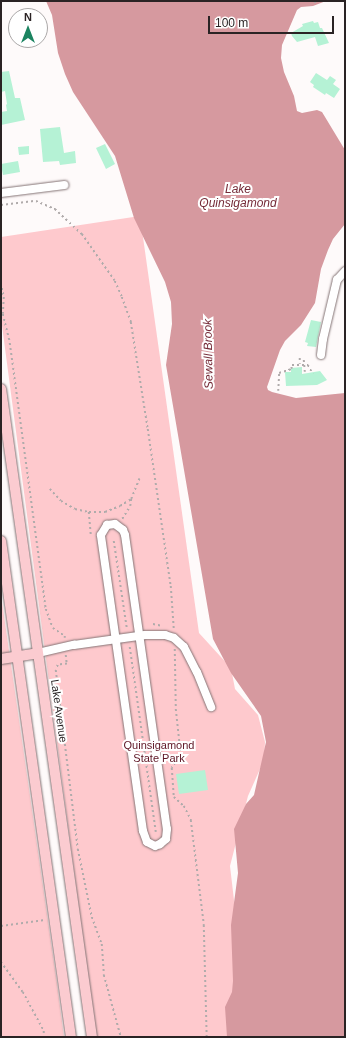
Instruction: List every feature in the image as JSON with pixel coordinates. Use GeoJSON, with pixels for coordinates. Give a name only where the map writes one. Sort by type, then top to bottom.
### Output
{"type":"FeatureCollection","features":[{"type":"Feature","properties":{"kind":"main road","name":"Lake Avenue"},"geometry":{"type":"LineString","coordinates":[[1,389],[92,1037]]}},
{"type":"Feature","properties":{"kind":"main road"},"geometry":{"type":"LineString","coordinates":[[1,541],[71,1037]]}},
{"type":"Feature","properties":{"kind":"main road"},"geometry":{"type":"LineString","coordinates":[[1,659],[38,653]]}},
{"type":"Feature","properties":{"kind":"street"},"geometry":{"type":"LineString","coordinates":[[1,193],[64,185]]}},
{"type":"Feature","properties":{"kind":"street"},"geometry":{"type":"LineString","coordinates":[[321,355],[337,280],[345,271]]}},
{"type":"Feature","properties":{"kind":"street"},"geometry":{"type":"LineString","coordinates":[[111,524],[120,526],[125,535],[139,636],[167,829],[166,839],[155,846],[147,842],[143,831],[117,639],[101,535],[104,528],[111,524]]}},
{"type":"Feature","properties":{"kind":"street"},"geometry":{"type":"LineString","coordinates":[[38,653],[66,647],[139,636],[160,634],[174,638],[184,647],[192,661],[211,708]]}},
{"type":"Feature","properties":{"kind":"path"},"geometry":{"type":"LineString","coordinates":[[315,1],[316,5]]}},
{"type":"Feature","properties":{"kind":"path"},"geometry":{"type":"LineString","coordinates":[[1,205],[36,201],[55,208],[82,234],[116,281],[131,322],[171,586],[176,709],[181,755],[172,768],[174,797],[189,813],[193,834],[204,925],[207,1037]]}},
{"type":"Feature","properties":{"kind":"path"},"geometry":{"type":"LineString","coordinates":[[1,283],[4,297],[3,314],[10,343],[46,609],[50,624],[53,628],[65,636],[65,641]]}},
{"type":"Feature","properties":{"kind":"path"},"geometry":{"type":"LineString","coordinates":[[300,358],[300,364]]}},
{"type":"Feature","properties":{"kind":"path"},"geometry":{"type":"LineString","coordinates":[[304,360],[305,372]]}},
{"type":"Feature","properties":{"kind":"path"},"geometry":{"type":"LineString","coordinates":[[278,391],[279,373],[291,369],[292,365],[304,364],[311,368],[313,374]]}},
{"type":"Feature","properties":{"kind":"path"},"geometry":{"type":"LineString","coordinates":[[121,521],[130,506],[131,499],[139,479]]}},
{"type":"Feature","properties":{"kind":"path"},"geometry":{"type":"LineString","coordinates":[[50,489],[61,501],[75,509],[89,512],[105,512],[131,499]]}},
{"type":"Feature","properties":{"kind":"path"},"geometry":{"type":"LineString","coordinates":[[89,512],[91,536]]}},
{"type":"Feature","properties":{"kind":"path"},"geometry":{"type":"LineString","coordinates":[[114,541],[127,628]]}},
{"type":"Feature","properties":{"kind":"path"},"geometry":{"type":"LineString","coordinates":[[130,647],[156,832]]}},
{"type":"Feature","properties":{"kind":"path"},"geometry":{"type":"LineString","coordinates":[[66,653],[67,664],[58,665],[56,670],[78,849],[92,917],[102,944],[104,975],[121,1037]]}},
{"type":"Feature","properties":{"kind":"path"},"geometry":{"type":"LineString","coordinates":[[1,926],[49,920]]}},
{"type":"Feature","properties":{"kind":"path"},"geometry":{"type":"LineString","coordinates":[[1,962],[23,992],[44,1031],[44,1037]]}},
{"type":"Feature","properties":{"kind":"green space","name":"Quinsigamond State Park"},"geometry":{"type":"Polygon","coordinates":[[[140,216],[199,633],[231,668],[235,689],[258,715],[265,742],[264,760],[248,796],[230,866],[250,1037],[96,1037],[1,318],[1,237],[140,216]]]}},
{"type":"Feature","properties":{"kind":"green space"},"geometry":{"type":"Polygon","coordinates":[[[1,595],[57,983],[64,1037],[1,1037],[1,595]]]}},
{"type":"Feature","properties":{"kind":"water","name":"Lake Quinsigamond"},"geometry":{"type":"Polygon","coordinates":[[[46,1],[326,1],[313,6],[301,7],[297,10],[282,45],[281,58],[284,72],[294,96],[297,111],[302,113],[317,110],[322,112],[345,150],[345,224],[333,239],[328,250],[321,269],[315,303],[301,325],[285,341],[280,350],[267,387],[268,390],[272,392],[296,398],[345,393],[345,1037],[227,1037],[225,1007],[232,992],[231,925],[238,873],[234,829],[246,804],[254,795],[266,742],[261,716],[231,673],[213,639],[166,365],[172,324],[171,302],[165,282],[134,218],[115,156],[73,92],[65,74],[58,53],[52,15],[46,1]]]}},
{"type":"Feature","properties":{"kind":"building"},"geometry":{"type":"Polygon","coordinates":[[[313,21],[314,23],[318,22],[329,43],[318,46],[315,37],[297,42],[292,36],[291,33],[303,26],[302,24],[313,21]]]}},
{"type":"Feature","properties":{"kind":"building"},"geometry":{"type":"Polygon","coordinates":[[[9,71],[15,98],[20,98],[25,120],[1,125],[1,112],[7,111],[7,104],[5,91],[1,92],[1,72],[9,71]]]}},
{"type":"Feature","properties":{"kind":"building"},"geometry":{"type":"Polygon","coordinates":[[[316,73],[327,80],[330,76],[336,80],[333,84],[340,89],[334,98],[326,93],[325,95],[313,87],[314,85],[310,82],[316,73]]]}},
{"type":"Feature","properties":{"kind":"building"},"geometry":{"type":"Polygon","coordinates":[[[60,127],[64,153],[75,151],[76,163],[60,165],[59,161],[43,162],[40,129],[60,127]]]}},
{"type":"Feature","properties":{"kind":"building"},"geometry":{"type":"Polygon","coordinates":[[[105,144],[115,164],[106,169],[96,148],[105,144]]]}},
{"type":"Feature","properties":{"kind":"building"},"geometry":{"type":"Polygon","coordinates":[[[29,146],[29,154],[19,155],[18,147],[29,146]]]}},
{"type":"Feature","properties":{"kind":"building"},"geometry":{"type":"Polygon","coordinates":[[[18,161],[20,172],[3,175],[1,164],[18,161]]]}},
{"type":"Feature","properties":{"kind":"building"},"geometry":{"type":"Polygon","coordinates":[[[311,320],[321,322],[316,347],[307,346],[308,343],[305,342],[311,320]]]}},
{"type":"Feature","properties":{"kind":"building"},"geometry":{"type":"Polygon","coordinates":[[[302,367],[302,374],[320,371],[327,380],[317,385],[286,386],[285,372],[291,372],[291,368],[302,367]]]}},
{"type":"Feature","properties":{"kind":"building"},"geometry":{"type":"Polygon","coordinates":[[[205,770],[208,790],[179,794],[176,774],[205,770]]]}},
{"type":"Feature","properties":{"kind":"water label","name":"Sewall Brook"},"geometry":{"type":"Point","coordinates":[209,354]}}]}
